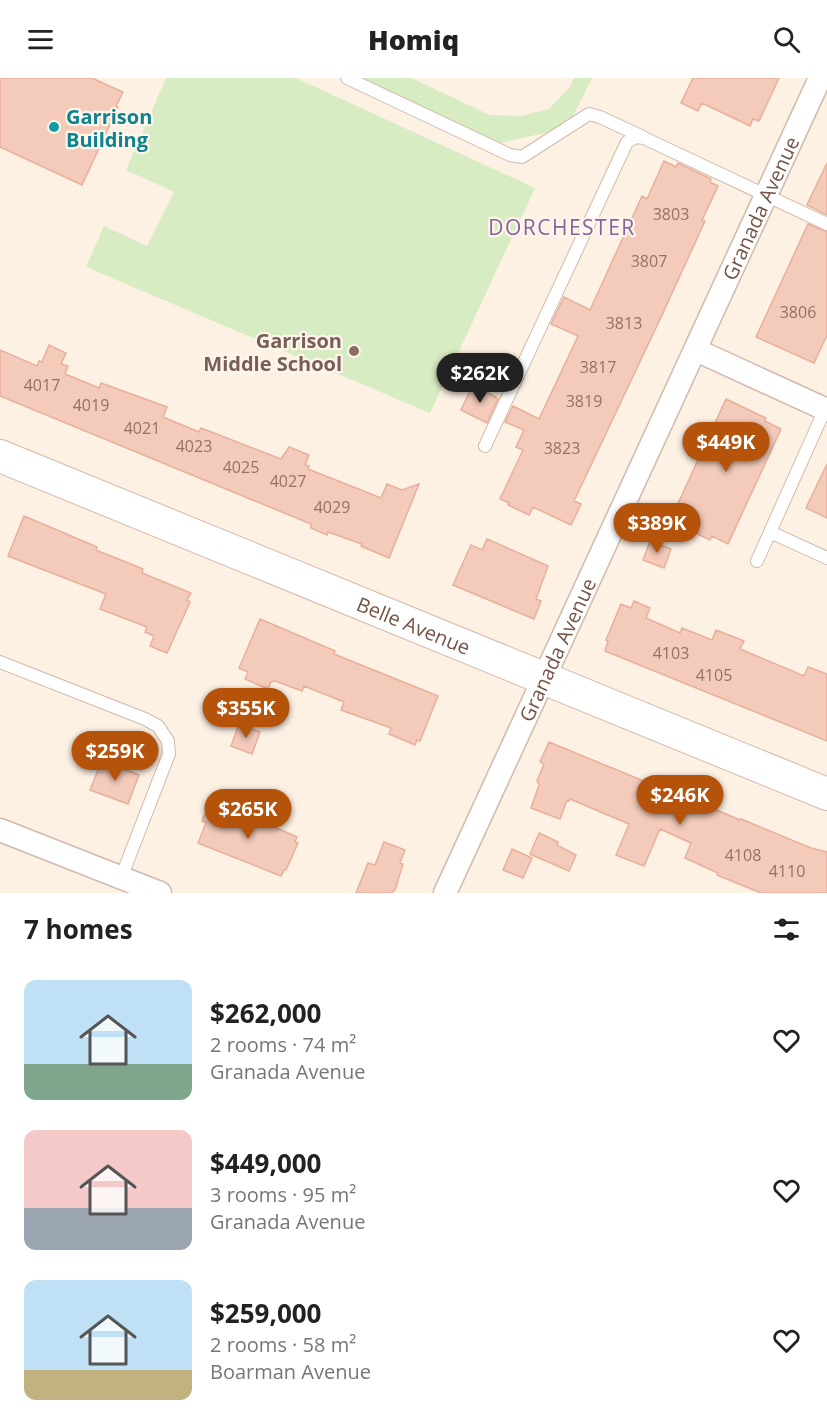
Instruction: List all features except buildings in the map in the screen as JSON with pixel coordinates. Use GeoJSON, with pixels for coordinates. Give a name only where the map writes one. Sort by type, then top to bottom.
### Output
{"type":"FeatureCollection","features":[{"type":"Feature","properties":{"kind":"street","name":"Granada Avenue"},"geometry":{"type":"LineString","coordinates":[[445,893],[820,78]]}},
{"type":"Feature","properties":{"kind":"street"},"geometry":{"type":"LineString","coordinates":[[696,350],[826,408]]}},
{"type":"Feature","properties":{"kind":"street","name":"Belle Avenue"},"geometry":{"type":"LineString","coordinates":[[0,456],[827,794]]}},
{"type":"Feature","properties":{"kind":"street"},"geometry":{"type":"LineString","coordinates":[[0,830],[160,893]]}},
{"type":"Feature","properties":{"kind":"lane"},"geometry":{"type":"LineString","coordinates":[[346,78],[510,155],[522,157],[589,114],[600,117],[827,224]]}},
{"type":"Feature","properties":{"kind":"lane"},"geometry":{"type":"LineString","coordinates":[[485,446],[622,148],[636,137],[644,138]]}},
{"type":"Feature","properties":{"kind":"lane"},"geometry":{"type":"LineString","coordinates":[[758,561],[826,408]]}},
{"type":"Feature","properties":{"kind":"lane"},"geometry":{"type":"LineString","coordinates":[[770,532],[827,558]]}},
{"type":"Feature","properties":{"kind":"lane"},"geometry":{"type":"LineString","coordinates":[[0,662],[145,719],[158,726],[168,741],[169,754],[163,773],[121,878]]}},
{"type":"Feature","properties":{"kind":"green space"},"geometry":{"type":"Polygon","coordinates":[[[166,78],[296,78],[535,188],[430,413],[86,267],[104,226],[147,246],[174,192],[126,170],[166,78]]]}},
{"type":"Feature","properties":{"kind":"green space"},"geometry":{"type":"Polygon","coordinates":[[[357,78],[411,78],[490,115],[521,116],[549,109],[570,87],[574,78],[592,78],[567,128],[496,144],[357,78]]]}},
{"type":"Feature","properties":{"kind":"place","name":"Garrison Building"},"geometry":{"type":"Point","coordinates":[54,127]}},
{"type":"Feature","properties":{"kind":"place","name":"Garrison Middle School"},"geometry":{"type":"Point","coordinates":[354,351]}},
{"type":"Feature","properties":{"kind":"district","name":"DORCHESTER"},"geometry":{"type":"Point","coordinates":[562,227]}}]}
